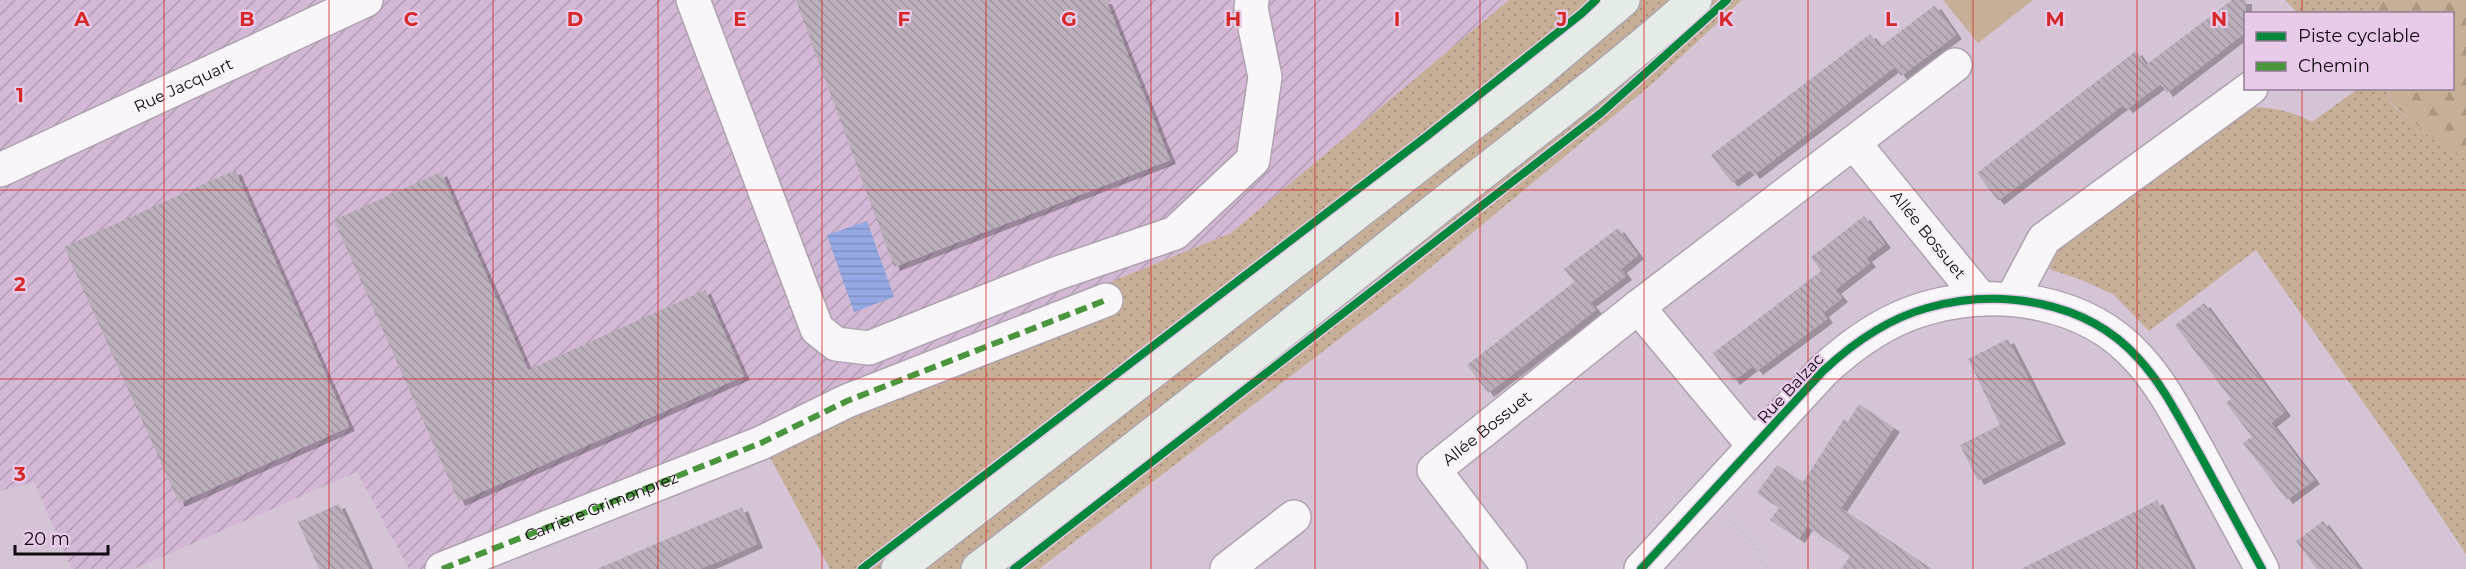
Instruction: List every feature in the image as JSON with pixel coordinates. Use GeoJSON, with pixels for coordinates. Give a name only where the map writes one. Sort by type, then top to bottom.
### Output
{"type":"FeatureCollection","features":[{"type":"Feature","properties":{"kind":"main road"},"geometry":{"type":"LineString","coordinates":[[898,569],[1536,74],[1623,0]]}},
{"type":"Feature","properties":{"kind":"main road"},"geometry":{"type":"LineString","coordinates":[[978,569],[1144,443],[1600,81],[1695,0]]}},
{"type":"Feature","properties":{"kind":"street","name":"Rue Jacquart"},"geometry":{"type":"LineString","coordinates":[[0,170],[366,0]]}},
{"type":"Feature","properties":{"kind":"street"},"geometry":{"type":"LineString","coordinates":[[693,0],[817,329],[836,344],[869,348],[1055,274],[1175,233],[1253,160],[1265,77],[1251,8],[1252,0]]}},
{"type":"Feature","properties":{"kind":"street","name":"Allée Bossuet"},"geometry":{"type":"LineString","coordinates":[[1510,569],[1434,470],[1638,307],[1955,65]]}},
{"type":"Feature","properties":{"kind":"street"},"geometry":{"type":"LineString","coordinates":[[1996,299],[2044,239],[2248,90]]}},
{"type":"Feature","properties":{"kind":"street","name":"Allée Bossuet"},"geometry":{"type":"LineString","coordinates":[[1854,143],[1996,299]]}},
{"type":"Feature","properties":{"kind":"street","name":"Rue Balzac"},"geometry":{"type":"LineString","coordinates":[[1641,569],[1823,370],[1863,338],[1885,325],[1927,308],[1996,299],[2038,302],[2088,321],[2112,335],[2136,355],[2171,402],[2262,569]]}},
{"type":"Feature","properties":{"kind":"street","name":"Carrière Grimonprez"},"geometry":{"type":"LineString","coordinates":[[442,569],[761,443],[847,401],[1106,300]]}},
{"type":"Feature","properties":{"kind":"street"},"geometry":{"type":"LineString","coordinates":[[1638,307],[1754,446]]}},
{"type":"Feature","properties":{"kind":"street"},"geometry":{"type":"LineString","coordinates":[[1227,569],[1294,517]]}},
{"type":"Feature","properties":{"kind":"path"},"geometry":{"type":"LineString","coordinates":[[1707,497],[1756,545],[1767,569]]}},
{"type":"Feature","properties":{"kind":"shaded area"},"geometry":{"type":"Polygon","coordinates":[[[0,0],[1509,0],[1231,233],[853,387],[446,569],[409,569],[357,472],[134,569],[72,569],[34,482],[0,491],[0,0]]]}},
{"type":"Feature","properties":{"kind":"green space"},"geometry":{"type":"Polygon","coordinates":[[[1509,0],[1742,0],[1652,84],[1407,287],[1039,569],[830,569],[756,431],[853,387],[1231,233],[1509,0]]]}},
{"type":"Feature","properties":{"kind":"green space"},"geometry":{"type":"Polygon","coordinates":[[[1943,0],[2033,0],[1978,43],[1943,0]]]}},
{"type":"Feature","properties":{"kind":"green space"},"geometry":{"type":"Polygon","coordinates":[[[2285,0],[2381,0],[2375,12],[2297,12],[2285,0]]]}},
{"type":"Feature","properties":{"kind":"green space"},"geometry":{"type":"Polygon","coordinates":[[[2381,0],[2466,0],[2466,158],[2432,138],[2389,101],[2387,90],[2454,90],[2454,12],[2375,12],[2381,0]]]}},
{"type":"Feature","properties":{"kind":"green space"},"geometry":{"type":"Polygon","coordinates":[[[2387,90],[2389,102],[2432,138],[2466,158],[2466,554],[2399,453],[2256,250],[2149,331],[2114,295],[2082,280],[2049,269],[2062,242],[2252,107],[2283,111],[2312,122],[2355,91],[2387,90]]]}},
{"type":"Feature","properties":{"kind":"water"},"geometry":{"type":"Polygon","coordinates":[[[867,221],[894,297],[854,312],[827,235],[867,221]]]}},
{"type":"Feature","properties":{"kind":"building"},"geometry":{"type":"Polygon","coordinates":[[[796,0],[1106,0],[1170,160],[894,267],[796,0]]]}},
{"type":"Feature","properties":{"kind":"building"},"geometry":{"type":"Polygon","coordinates":[[[2232,0],[2246,0],[2244,34],[2167,93],[2161,84],[2127,109],[2123,105],[1998,201],[1977,173],[2136,51],[2146,65],[2232,0]]]}},
{"type":"Feature","properties":{"kind":"building"},"geometry":{"type":"Polygon","coordinates":[[[1935,5],[1956,35],[1901,76],[1895,67],[1754,175],[1750,170],[1732,183],[1711,155],[1870,34],[1880,47],[1935,5]]]}},
{"type":"Feature","properties":{"kind":"building"},"geometry":{"type":"Polygon","coordinates":[[[235,170],[349,427],[179,503],[64,247],[235,170]]]}},
{"type":"Feature","properties":{"kind":"building"},"geometry":{"type":"Polygon","coordinates":[[[441,172],[528,370],[705,290],[744,376],[459,502],[334,220],[441,172]]]}},
{"type":"Feature","properties":{"kind":"building"},"geometry":{"type":"Polygon","coordinates":[[[1864,216],[1885,244],[1866,258],[1870,263],[1835,290],[1842,298],[1823,313],[1827,319],[1757,371],[1753,366],[1734,381],[1713,353],[1821,271],[1811,257],[1864,216]]]}},
{"type":"Feature","properties":{"kind":"building"},"geometry":{"type":"Polygon","coordinates":[[[1618,228],[1638,255],[1621,269],[1626,276],[1590,303],[1596,310],[1488,393],[1467,365],[1574,282],[1564,269],[1618,228]]]}},
{"type":"Feature","properties":{"kind":"building"},"geometry":{"type":"Polygon","coordinates":[[[2204,303],[2285,412],[2271,423],[2314,480],[2287,500],[2243,443],[2252,437],[2226,403],[2231,399],[2175,325],[2204,303]]]}},
{"type":"Feature","properties":{"kind":"building"},"geometry":{"type":"Polygon","coordinates":[[[2008,339],[2060,440],[1978,481],[1960,445],[2000,425],[1968,359],[2008,339]]]}},
{"type":"Feature","properties":{"kind":"building"},"geometry":{"type":"Polygon","coordinates":[[[1859,404],[1894,428],[1841,508],[1932,569],[1841,569],[1850,556],[1807,526],[1799,539],[1770,520],[1779,508],[1757,493],[1777,465],[1803,482],[1844,419],[1848,422],[1859,404]]]}},
{"type":"Feature","properties":{"kind":"building"},"geometry":{"type":"Polygon","coordinates":[[[2157,500],[2192,569],[2021,569],[2125,517],[2157,500]]]}},
{"type":"Feature","properties":{"kind":"building"},"geometry":{"type":"Polygon","coordinates":[[[339,504],[369,569],[319,569],[298,522],[339,504]]]}},
{"type":"Feature","properties":{"kind":"building"},"geometry":{"type":"Polygon","coordinates":[[[742,507],[757,544],[715,563],[699,569],[597,569],[742,507]]]}},
{"type":"Feature","properties":{"kind":"building"},"geometry":{"type":"Polygon","coordinates":[[[2323,521],[2360,569],[2317,569],[2296,541],[2323,521]]]}},
{"type":"Feature","properties":{"kind":"marked path"},"geometry":{"type":"LineString","coordinates":[[442,569],[761,443],[847,401],[1106,300]]}},
{"type":"Feature","properties":{"kind":"cycle path"},"geometry":{"type":"LineString","coordinates":[[862,569],[1427,136],[1596,0]]}},
{"type":"Feature","properties":{"kind":"cycle path"},"geometry":{"type":"LineString","coordinates":[[1014,569],[1601,113],[1727,0]]}},
{"type":"Feature","properties":{"kind":"cycle path"},"geometry":{"type":"LineString","coordinates":[[1641,569],[1823,371],[1846,351],[1884,325],[1912,313],[1955,302],[1983,299],[2012,300],[2067,311],[2117,338],[2138,358],[2156,380],[2171,404],[2262,569]]}}]}
